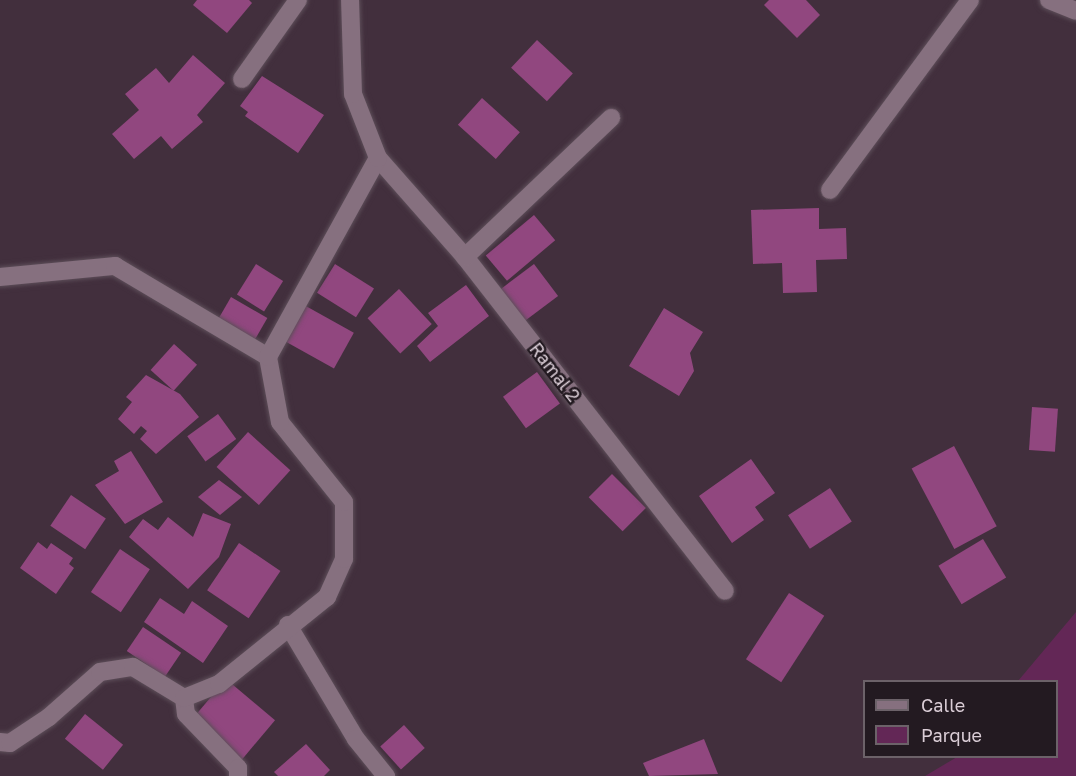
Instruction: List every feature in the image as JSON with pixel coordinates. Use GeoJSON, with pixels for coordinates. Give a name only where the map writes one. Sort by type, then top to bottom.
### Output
{"type":"FeatureCollection","features":[{"type":"Feature","properties":{"kind":"street"},"geometry":{"type":"LineString","coordinates":[[242,79],[298,0]]}},
{"type":"Feature","properties":{"kind":"street","name":"Ramal 2"},"geometry":{"type":"LineString","coordinates":[[350,0],[353,94],[378,158],[465,257],[725,591]]}},
{"type":"Feature","properties":{"kind":"street"},"geometry":{"type":"LineString","coordinates":[[830,190],[970,0]]}},
{"type":"Feature","properties":{"kind":"street"},"geometry":{"type":"LineString","coordinates":[[1049,0],[1076,11]]}},
{"type":"Feature","properties":{"kind":"street"},"geometry":{"type":"LineString","coordinates":[[465,257],[611,117]]}},
{"type":"Feature","properties":{"kind":"street"},"geometry":{"type":"LineString","coordinates":[[184,698],[219,684],[288,625],[327,597],[344,559],[344,502],[280,423],[268,357],[378,158]]}},
{"type":"Feature","properties":{"kind":"street"},"geometry":{"type":"LineString","coordinates":[[0,277],[115,266],[268,357]]}},
{"type":"Feature","properties":{"kind":"street"},"geometry":{"type":"LineString","coordinates":[[288,625],[356,739],[386,776]]}},
{"type":"Feature","properties":{"kind":"street"},"geometry":{"type":"LineString","coordinates":[[0,742],[10,743],[49,717],[100,672],[134,667],[184,698]]}},
{"type":"Feature","properties":{"kind":"street"},"geometry":{"type":"LineString","coordinates":[[184,698],[186,714],[237,768],[238,776]]}},
{"type":"Feature","properties":{"kind":"green space"},"geometry":{"type":"Polygon","coordinates":[[[1076,612],[1076,776],[925,776],[955,758],[1058,758],[1058,680],[1019,680],[1076,612]]]}},
{"type":"Feature","properties":{"kind":"building"},"geometry":{"type":"Polygon","coordinates":[[[197,0],[249,0],[252,3],[227,33],[193,5],[197,0]]]}},
{"type":"Feature","properties":{"kind":"building"},"geometry":{"type":"Polygon","coordinates":[[[769,0],[806,0],[820,15],[797,38],[764,5],[769,0]]]}},
{"type":"Feature","properties":{"kind":"building"},"geometry":{"type":"Polygon","coordinates":[[[537,40],[573,73],[547,101],[511,68],[537,40]]]}},
{"type":"Feature","properties":{"kind":"building"},"geometry":{"type":"Polygon","coordinates":[[[193,55],[225,83],[197,115],[203,122],[172,149],[161,136],[134,159],[112,134],[139,110],[125,94],[156,68],[169,83],[193,55]]]}},
{"type":"Feature","properties":{"kind":"building"},"geometry":{"type":"Polygon","coordinates":[[[262,76],[324,115],[298,153],[245,116],[248,112],[240,106],[262,76]]]}},
{"type":"Feature","properties":{"kind":"building"},"geometry":{"type":"Polygon","coordinates":[[[482,98],[520,132],[496,159],[458,125],[482,98]]]}},
{"type":"Feature","properties":{"kind":"building"},"geometry":{"type":"Polygon","coordinates":[[[819,208],[819,229],[846,228],[847,259],[816,260],[817,292],[783,293],[782,263],[753,264],[751,210],[819,208]]]}},
{"type":"Feature","properties":{"kind":"building"},"geometry":{"type":"Polygon","coordinates":[[[534,215],[555,240],[507,281],[486,255],[534,215]]]}},
{"type":"Feature","properties":{"kind":"building"},"geometry":{"type":"Polygon","coordinates":[[[256,264],[283,281],[264,311],[237,295],[256,264]]]}},
{"type":"Feature","properties":{"kind":"building"},"geometry":{"type":"Polygon","coordinates":[[[335,264],[374,288],[356,317],[317,293],[335,264]]]}},
{"type":"Feature","properties":{"kind":"building"},"geometry":{"type":"Polygon","coordinates":[[[534,264],[558,296],[524,322],[500,290],[534,264]]]}},
{"type":"Feature","properties":{"kind":"building"},"geometry":{"type":"Polygon","coordinates":[[[466,285],[489,316],[430,362],[417,346],[438,326],[428,313],[466,285]]]}},
{"type":"Feature","properties":{"kind":"building"},"geometry":{"type":"Polygon","coordinates":[[[399,289],[432,324],[400,353],[368,318],[399,289]]]}},
{"type":"Feature","properties":{"kind":"building"},"geometry":{"type":"Polygon","coordinates":[[[231,297],[267,318],[254,341],[218,320],[231,297]]]}},
{"type":"Feature","properties":{"kind":"building"},"geometry":{"type":"Polygon","coordinates":[[[304,305],[354,333],[334,368],[284,341],[304,305]]]}},
{"type":"Feature","properties":{"kind":"building"},"geometry":{"type":"Polygon","coordinates":[[[664,308],[703,332],[690,353],[694,371],[679,396],[629,366],[664,308]]]}},
{"type":"Feature","properties":{"kind":"building"},"geometry":{"type":"Polygon","coordinates":[[[174,344],[197,365],[174,391],[151,370],[174,344]]]}},
{"type":"Feature","properties":{"kind":"building"},"geometry":{"type":"Polygon","coordinates":[[[537,372],[560,404],[526,428],[503,397],[537,372]]]}},
{"type":"Feature","properties":{"kind":"building"},"geometry":{"type":"Polygon","coordinates":[[[146,375],[180,394],[199,417],[156,454],[140,439],[147,431],[141,426],[134,434],[118,419],[132,402],[126,397],[146,375]]]}},
{"type":"Feature","properties":{"kind":"building"},"geometry":{"type":"Polygon","coordinates":[[[1032,407],[1058,409],[1055,452],[1029,450],[1032,407]]]}},
{"type":"Feature","properties":{"kind":"building"},"geometry":{"type":"Polygon","coordinates":[[[218,414],[236,439],[205,461],[187,436],[218,414]]]}},
{"type":"Feature","properties":{"kind":"building"},"geometry":{"type":"Polygon","coordinates":[[[248,432],[290,470],[259,505],[217,467],[248,432]]]}},
{"type":"Feature","properties":{"kind":"building"},"geometry":{"type":"Polygon","coordinates":[[[954,446],[997,526],[954,549],[912,469],[954,446]]]}},
{"type":"Feature","properties":{"kind":"building"},"geometry":{"type":"Polygon","coordinates":[[[131,451],[163,502],[125,524],[95,485],[119,471],[114,461],[131,451]]]}},
{"type":"Feature","properties":{"kind":"building"},"geometry":{"type":"Polygon","coordinates":[[[751,459],[775,493],[755,507],[764,520],[732,543],[699,496],[751,459]]]}},
{"type":"Feature","properties":{"kind":"building"},"geometry":{"type":"Polygon","coordinates":[[[612,474],[646,508],[623,531],[589,497],[612,474]]]}},
{"type":"Feature","properties":{"kind":"building"},"geometry":{"type":"Polygon","coordinates":[[[219,480],[242,497],[220,515],[198,497],[219,480]]]}},
{"type":"Feature","properties":{"kind":"building"},"geometry":{"type":"Polygon","coordinates":[[[830,488],[852,522],[810,549],[788,515],[830,488]]]}},
{"type":"Feature","properties":{"kind":"building"},"geometry":{"type":"Polygon","coordinates":[[[71,495],[106,518],[85,549],[50,526],[71,495]]]}},
{"type":"Feature","properties":{"kind":"building"},"geometry":{"type":"Polygon","coordinates":[[[203,513],[231,524],[219,557],[188,589],[129,537],[143,519],[158,530],[168,517],[193,537],[203,513]]]}},
{"type":"Feature","properties":{"kind":"building"},"geometry":{"type":"Polygon","coordinates":[[[983,539],[1006,578],[962,604],[938,566],[983,539]]]}},
{"type":"Feature","properties":{"kind":"building"},"geometry":{"type":"Polygon","coordinates":[[[38,542],[47,549],[51,543],[73,558],[69,564],[74,568],[56,594],[20,568],[38,542]]]}},
{"type":"Feature","properties":{"kind":"building"},"geometry":{"type":"Polygon","coordinates":[[[239,543],[280,571],[249,618],[207,590],[239,543]]]}},
{"type":"Feature","properties":{"kind":"building"},"geometry":{"type":"Polygon","coordinates":[[[120,549],[150,569],[121,612],[91,592],[120,549]]]}},
{"type":"Feature","properties":{"kind":"building"},"geometry":{"type":"Polygon","coordinates":[[[789,593],[824,616],[781,682],[746,659],[789,593]]]}},
{"type":"Feature","properties":{"kind":"building"},"geometry":{"type":"Polygon","coordinates":[[[160,598],[184,614],[192,601],[228,626],[203,663],[144,622],[160,598]]]}},
{"type":"Feature","properties":{"kind":"building"},"geometry":{"type":"Polygon","coordinates":[[[143,627],[181,653],[165,677],[127,651],[143,627]]]}},
{"type":"Feature","properties":{"kind":"building"},"geometry":{"type":"Polygon","coordinates":[[[226,679],[275,720],[242,760],[193,719],[226,679]]]}},
{"type":"Feature","properties":{"kind":"building"},"geometry":{"type":"Polygon","coordinates":[[[85,714],[123,745],[103,770],[65,739],[85,714]]]}},
{"type":"Feature","properties":{"kind":"building"},"geometry":{"type":"Polygon","coordinates":[[[404,725],[425,748],[401,769],[380,746],[404,725]]]}},
{"type":"Feature","properties":{"kind":"building"},"geometry":{"type":"Polygon","coordinates":[[[704,739],[718,774],[649,776],[643,763],[704,739]]]}},
{"type":"Feature","properties":{"kind":"building"},"geometry":{"type":"Polygon","coordinates":[[[306,744],[330,770],[324,776],[278,776],[274,772],[306,744]]]}}]}
